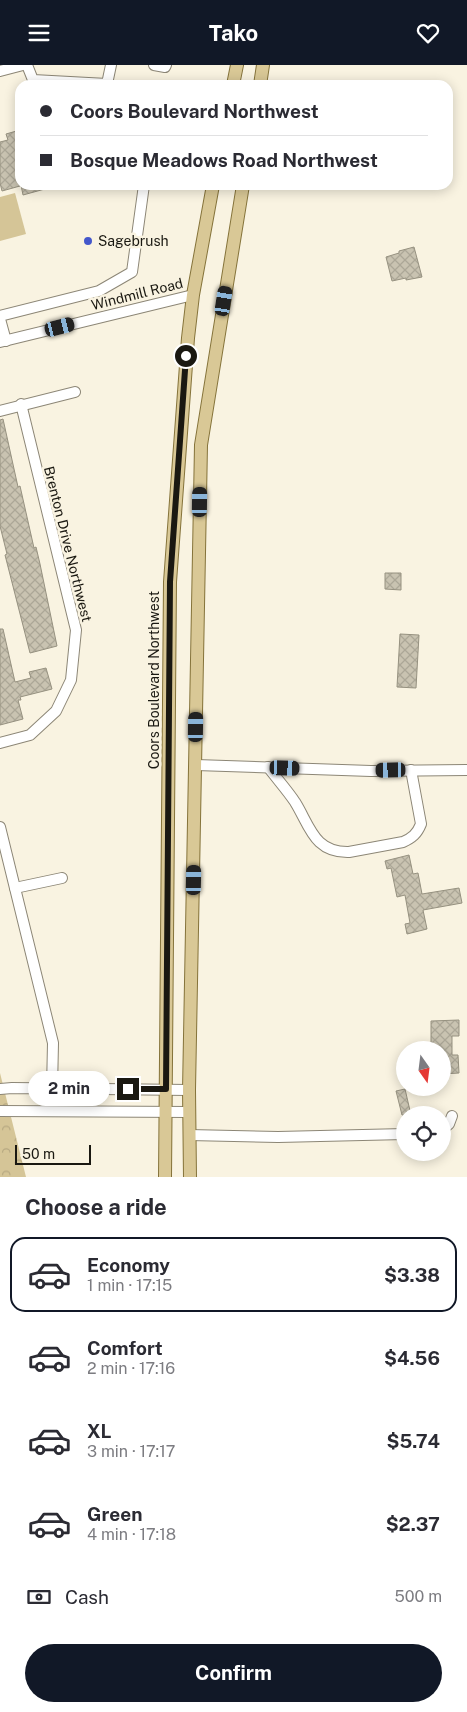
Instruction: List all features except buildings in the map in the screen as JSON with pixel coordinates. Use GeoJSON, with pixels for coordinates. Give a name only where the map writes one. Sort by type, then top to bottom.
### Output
{"type":"FeatureCollection","features":[{"type":"Feature","properties":{"kind":"main road"},"geometry":{"type":"LineString","coordinates":[[234,80],[237,65]]}},
{"type":"Feature","properties":{"kind":"main road"},"geometry":{"type":"LineString","coordinates":[[261,80],[263,65]]}},
{"type":"Feature","properties":{"kind":"main road","name":"Coors Boulevard Northwest"},"geometry":{"type":"LineString","coordinates":[[165,1177],[170,582],[183,392],[193,295],[212,190]]}},
{"type":"Feature","properties":{"kind":"main road"},"geometry":{"type":"LineString","coordinates":[[190,1177],[189,1090],[201,445],[242,190]]}},
{"type":"Feature","properties":{"kind":"street"},"geometry":{"type":"LineString","coordinates":[[0,71],[23,65]]}},
{"type":"Feature","properties":{"kind":"street"},"geometry":{"type":"LineString","coordinates":[[27,65],[32,80]]}},
{"type":"Feature","properties":{"kind":"street"},"geometry":{"type":"LineString","coordinates":[[109,80],[111,65]]}},
{"type":"Feature","properties":{"kind":"street"},"geometry":{"type":"LineString","coordinates":[[154,65],[165,67],[166,65]]}},
{"type":"Feature","properties":{"kind":"street"},"geometry":{"type":"LineString","coordinates":[[3,342],[0,317],[99,291],[132,273],[143,190]]}},
{"type":"Feature","properties":{"kind":"street","name":"Windmill Road"},"geometry":{"type":"LineString","coordinates":[[3,342],[193,295]]}},
{"type":"Feature","properties":{"kind":"street"},"geometry":{"type":"LineString","coordinates":[[0,411],[20,404],[75,392]]}},
{"type":"Feature","properties":{"kind":"street","name":"Brenton Drive Northwest"},"geometry":{"type":"LineString","coordinates":[[0,743],[30,735],[56,711],[72,680],[76,630],[20,404]]}},
{"type":"Feature","properties":{"kind":"street"},"geometry":{"type":"LineString","coordinates":[[196,765],[372,771],[467,770]]}},
{"type":"Feature","properties":{"kind":"street"},"geometry":{"type":"LineString","coordinates":[[268,767],[291,797],[315,839],[327,847],[341,852],[403,842],[411,838],[418,831],[421,825],[411,770]]}},
{"type":"Feature","properties":{"kind":"street"},"geometry":{"type":"LineString","coordinates":[[0,827],[53,1043],[52,1089]]}},
{"type":"Feature","properties":{"kind":"street"},"geometry":{"type":"LineString","coordinates":[[15,889],[62,878]]}},
{"type":"Feature","properties":{"kind":"street"},"geometry":{"type":"LineString","coordinates":[[0,1089],[189,1090]]}},
{"type":"Feature","properties":{"kind":"street"},"geometry":{"type":"LineString","coordinates":[[0,1111],[189,1112]]}},
{"type":"Feature","properties":{"kind":"street"},"geometry":{"type":"LineString","coordinates":[[189,1135],[278,1137],[396,1134]]}},
{"type":"Feature","properties":{"kind":"green space"},"geometry":{"type":"Polygon","coordinates":[[[15,193],[26,234],[0,241],[0,197],[15,193]]]}},
{"type":"Feature","properties":{"kind":"green space"},"geometry":{"type":"Polygon","coordinates":[[[0,1073],[26,1177],[0,1177],[0,1073]]]}},
{"type":"Feature","properties":{"kind":"place","name":"Sagebrush"},"geometry":{"type":"Point","coordinates":[88,241]}},
{"type":"Feature","properties":{"kind":"route"},"geometry":{"type":"LineString","coordinates":[[128,1089],[166,1089],[170,582],[186,356]]}}]}
